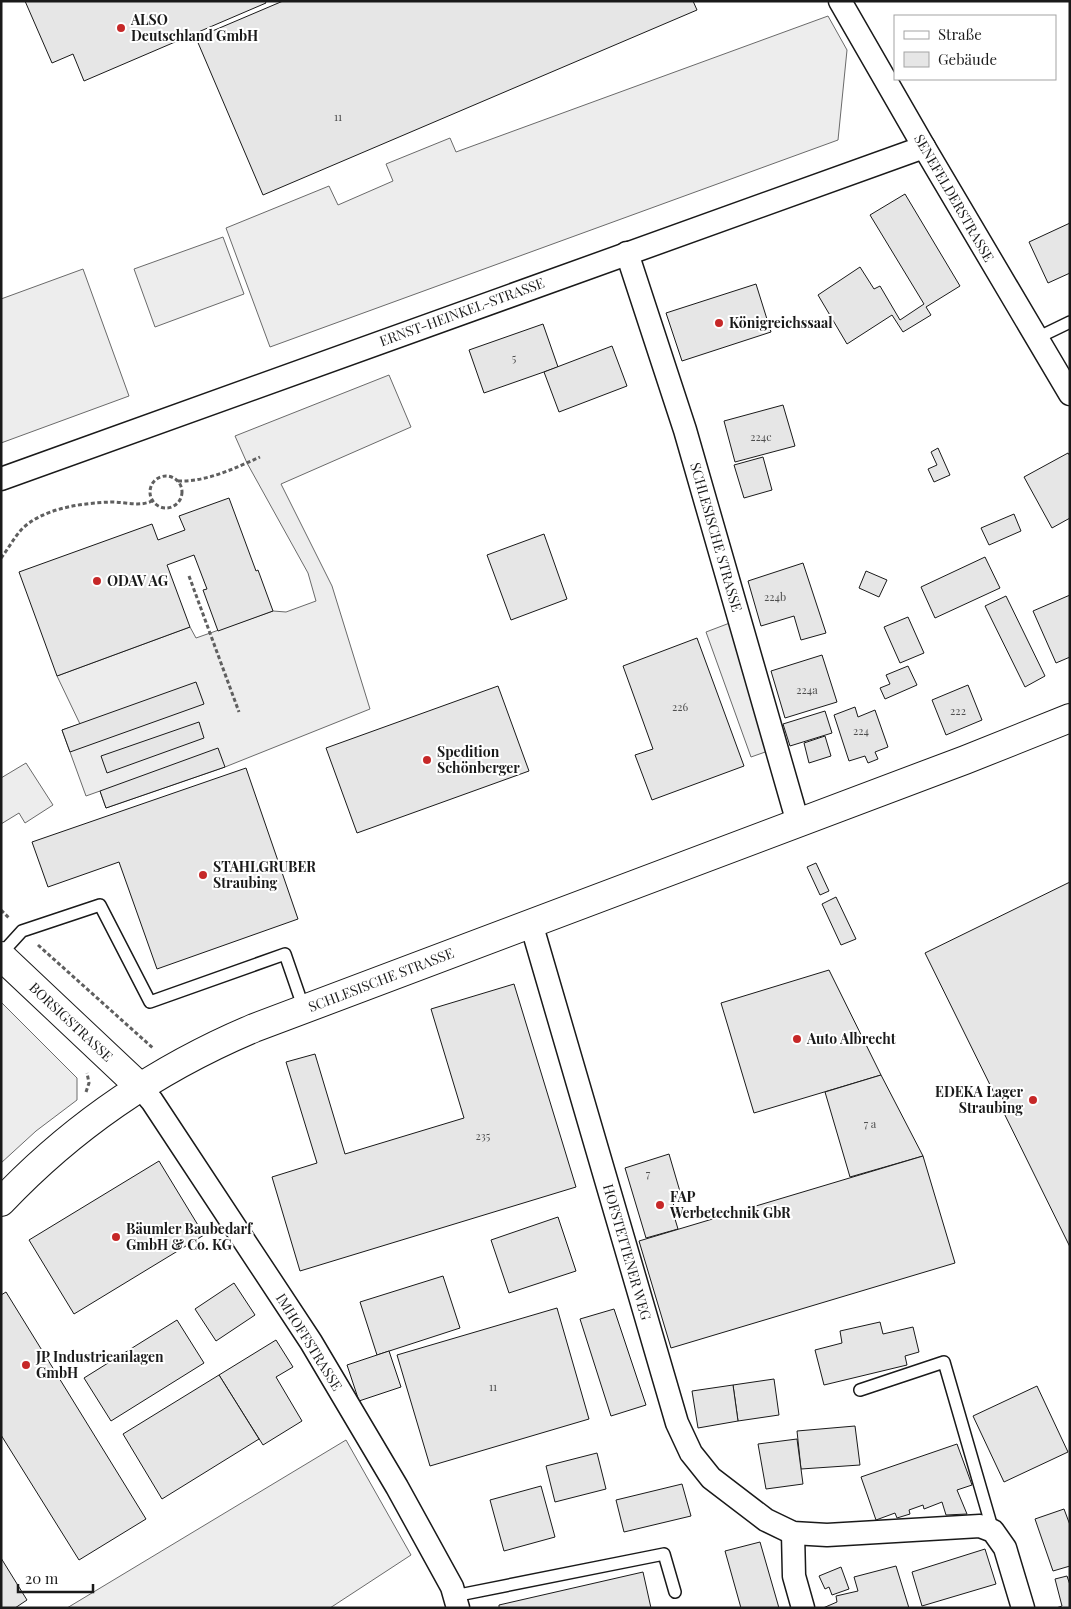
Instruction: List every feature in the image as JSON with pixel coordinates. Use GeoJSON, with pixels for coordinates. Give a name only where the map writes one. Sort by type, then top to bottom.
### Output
{"type":"FeatureCollection","features":[{"type":"Feature","properties":{"kind":"street","name":"SENEFELDERSTRASSE"},"geometry":{"type":"LineString","coordinates":[[840,1],[1070,394]]}},
{"type":"Feature","properties":{"kind":"street","name":"ERNST-HEINKEL-STRASSE"},"geometry":{"type":"LineString","coordinates":[[1,479],[924,147]]}},
{"type":"Feature","properties":{"kind":"street","name":"SCHLESISCHE STRASSE"},"geometry":{"type":"LineString","coordinates":[[627,253],[685,430],[798,823]]}},
{"type":"Feature","properties":{"kind":"street","name":"SCHLESISCHE STRASSE"},"geometry":{"type":"LineString","coordinates":[[1,1202],[60,1148],[102,1114],[140,1087],[217,1044],[531,923],[965,760],[1070,718]]}},
{"type":"Feature","properties":{"kind":"street","name":"HOFSTETTENER WEG"},"geometry":{"type":"LineString","coordinates":[[531,923],[677,1423],[691,1453],[711,1478],[766,1520],[794,1533],[827,1535],[980,1526],[994,1531]]}},
{"type":"Feature","properties":{"kind":"street","name":"BORSIGSTRASSE"},"geometry":{"type":"LineString","coordinates":[[1,955],[140,1087]]}},
{"type":"Feature","properties":{"kind":"street","name":"IMHOFFSTRASSE"},"geometry":{"type":"LineString","coordinates":[[140,1087],[152,1102],[312,1342],[397,1487],[452,1587],[456,1602]]}},
{"type":"Feature","properties":{"kind":"street"},"geometry":{"type":"LineString","coordinates":[[994,1531],[1005,1548],[1023,1608]]}},
{"type":"Feature","properties":{"kind":"street"},"geometry":{"type":"LineString","coordinates":[[794,1533],[794,1576],[803,1608]]}},
{"type":"Feature","properties":{"kind":"lane"},"geometry":{"type":"LineString","coordinates":[[1037,338],[1070,322]]}},
{"type":"Feature","properties":{"kind":"lane"},"geometry":{"type":"LineString","coordinates":[[1,955],[22,930],[100,905],[150,1002],[285,954],[305,1010]]}},
{"type":"Feature","properties":{"kind":"lane"},"geometry":{"type":"LineString","coordinates":[[860,1390],[944,1362],[994,1531]]}},
{"type":"Feature","properties":{"kind":"lane"},"geometry":{"type":"LineString","coordinates":[[456,1602],[664,1554],[676,1592]]}},
{"type":"Feature","properties":{"kind":"path"},"geometry":{"type":"LineString","coordinates":[[178,481],[182,491],[180,500],[176,505],[162,507],[152,501],[150,490],[155,479],[170,476],[178,481],[192,481],[212,476],[260,457]]}},
{"type":"Feature","properties":{"kind":"path"},"geometry":{"type":"LineString","coordinates":[[1,558],[22,529],[38,518],[56,511],[83,505],[111,502],[144,505],[152,501]]}},
{"type":"Feature","properties":{"kind":"path"},"geometry":{"type":"LineString","coordinates":[[189,576],[239,712]]}},
{"type":"Feature","properties":{"kind":"path"},"geometry":{"type":"LineString","coordinates":[[1,910],[156,1051]]}},
{"type":"Feature","properties":{"kind":"shaded area"},"geometry":{"type":"Polygon","coordinates":[[[828,16],[847,50],[838,140],[270,347],[226,228],[329,186],[338,205],[393,181],[386,164],[450,138],[456,152],[828,16]]]}},
{"type":"Feature","properties":{"kind":"shaded area"},"geometry":{"type":"Polygon","coordinates":[[[223,237],[244,294],[155,327],[134,269],[223,237]]]}},
{"type":"Feature","properties":{"kind":"shaded area"},"geometry":{"type":"Polygon","coordinates":[[[83,269],[129,396],[1,443],[1,299],[83,269]]]}},
{"type":"Feature","properties":{"kind":"shaded area"},"geometry":{"type":"Polygon","coordinates":[[[389,375],[411,427],[281,484],[332,586],[370,709],[225,767],[106,808],[100,791],[86,796],[62,730],[80,724],[57,676],[190,627],[196,638],[273,611],[286,612],[316,601],[308,573],[247,463],[235,436],[389,375]]]}},
{"type":"Feature","properties":{"kind":"shaded area"},"geometry":{"type":"Polygon","coordinates":[[[735,621],[771,750],[751,757],[706,632],[735,621]]]}},
{"type":"Feature","properties":{"kind":"shaded area"},"geometry":{"type":"Polygon","coordinates":[[[26,763],[53,805],[25,823],[19,813],[1,824],[1,778],[26,763]]]}},
{"type":"Feature","properties":{"kind":"shaded area"},"geometry":{"type":"Polygon","coordinates":[[[1,1002],[77,1078],[77,1100],[36,1131],[1,1163],[1,1002]]]}},
{"type":"Feature","properties":{"kind":"shaded area"},"geometry":{"type":"Polygon","coordinates":[[[346,1440],[411,1555],[330,1608],[67,1608],[346,1440]]]}},
{"type":"Feature","properties":{"kind":"building","name":"ALSO Deutschland GmbH"},"geometry":{"type":"Polygon","coordinates":[[[25,1],[265,1],[266,3],[84,81],[73,54],[52,63],[25,1]]]}},
{"type":"Feature","properties":{"kind":"building"},"geometry":{"type":"Polygon","coordinates":[[[283,1],[693,1],[697,10],[263,195],[196,38],[283,1]]]}},
{"type":"Feature","properties":{"kind":"building"},"geometry":{"type":"Polygon","coordinates":[[[905,194],[960,286],[926,307],[931,315],[903,332],[892,315],[847,344],[818,295],[860,267],[874,289],[880,286],[900,320],[924,304],[870,215],[905,194]]]}},
{"type":"Feature","properties":{"kind":"building"},"geometry":{"type":"Polygon","coordinates":[[[1070,223],[1070,273],[1048,283],[1029,242],[1070,223]]]}},
{"type":"Feature","properties":{"kind":"building","name":"Königreichssaal"},"geometry":{"type":"Polygon","coordinates":[[[756,284],[771,332],[682,361],[666,313],[756,284]]]}},
{"type":"Feature","properties":{"kind":"building"},"geometry":{"type":"Polygon","coordinates":[[[543,324],[558,367],[484,393],[469,350],[543,324]]]}},
{"type":"Feature","properties":{"kind":"building"},"geometry":{"type":"Polygon","coordinates":[[[612,346],[627,386],[559,412],[544,372],[612,346]]]}},
{"type":"Feature","properties":{"kind":"building"},"geometry":{"type":"Polygon","coordinates":[[[783,405],[795,446],[735,462],[724,421],[783,405]]]}},
{"type":"Feature","properties":{"kind":"building"},"geometry":{"type":"Polygon","coordinates":[[[938,448],[950,475],[934,482],[928,469],[937,465],[931,452],[938,448]]]}},
{"type":"Feature","properties":{"kind":"building"},"geometry":{"type":"Polygon","coordinates":[[[1068,453],[1070,456],[1070,518],[1052,528],[1024,477],[1068,453]]]}},
{"type":"Feature","properties":{"kind":"building"},"geometry":{"type":"Polygon","coordinates":[[[763,457],[772,490],[744,498],[734,465],[763,457]]]}},
{"type":"Feature","properties":{"kind":"building","name":"ODAV AG"},"geometry":{"type":"Polygon","coordinates":[[[229,498],[273,611],[218,631],[203,590],[207,589],[194,555],[167,565],[190,627],[57,676],[19,572],[152,524],[158,540],[185,530],[179,516],[229,498]]]}},
{"type":"Feature","properties":{"kind":"building"},"geometry":{"type":"Polygon","coordinates":[[[1014,514],[1021,531],[989,545],[981,528],[1014,514]]]}},
{"type":"Feature","properties":{"kind":"building"},"geometry":{"type":"Polygon","coordinates":[[[544,534],[567,599],[511,620],[487,555],[544,534]]]}},
{"type":"Feature","properties":{"kind":"building"},"geometry":{"type":"Polygon","coordinates":[[[985,557],[1000,588],[935,618],[921,587],[985,557]]]}},
{"type":"Feature","properties":{"kind":"building"},"geometry":{"type":"Polygon","coordinates":[[[803,563],[826,633],[801,640],[794,616],[761,626],[748,581],[803,563]]]}},
{"type":"Feature","properties":{"kind":"building"},"geometry":{"type":"Polygon","coordinates":[[[866,571],[887,580],[879,597],[859,588],[866,571]]]}},
{"type":"Feature","properties":{"kind":"building"},"geometry":{"type":"Polygon","coordinates":[[[1070,595],[1070,657],[1056,663],[1033,611],[1070,595]]]}},
{"type":"Feature","properties":{"kind":"building"},"geometry":{"type":"Polygon","coordinates":[[[1006,596],[1045,676],[1025,687],[985,606],[1006,596]]]}},
{"type":"Feature","properties":{"kind":"building"},"geometry":{"type":"Polygon","coordinates":[[[908,617],[924,653],[900,663],[884,627],[908,617]]]}},
{"type":"Feature","properties":{"kind":"building"},"geometry":{"type":"Polygon","coordinates":[[[697,638],[744,766],[652,800],[635,755],[653,749],[623,666],[697,638]]]}},
{"type":"Feature","properties":{"kind":"building"},"geometry":{"type":"Polygon","coordinates":[[[822,655],[837,702],[785,718],[771,671],[822,655]]]}},
{"type":"Feature","properties":{"kind":"building"},"geometry":{"type":"Polygon","coordinates":[[[908,666],[917,685],[885,699],[880,688],[890,684],[886,675],[908,666]]]}},
{"type":"Feature","properties":{"kind":"building"},"geometry":{"type":"Polygon","coordinates":[[[196,682],[204,704],[70,752],[62,730],[196,682]]]}},
{"type":"Feature","properties":{"kind":"building"},"geometry":{"type":"Polygon","coordinates":[[[968,685],[982,720],[946,735],[932,700],[968,685]]]}},
{"type":"Feature","properties":{"kind":"building","name":"Spedition Schönberger"},"geometry":{"type":"Polygon","coordinates":[[[498,686],[529,771],[357,833],[326,748],[498,686]]]}},
{"type":"Feature","properties":{"kind":"building"},"geometry":{"type":"Polygon","coordinates":[[[855,707],[858,717],[875,710],[888,747],[875,752],[878,759],[868,763],[865,756],[849,761],[834,715],[855,707]]]}},
{"type":"Feature","properties":{"kind":"building"},"geometry":{"type":"Polygon","coordinates":[[[825,711],[832,733],[790,746],[783,724],[825,711]]]}},
{"type":"Feature","properties":{"kind":"building"},"geometry":{"type":"Polygon","coordinates":[[[199,722],[204,738],[107,773],[101,756],[199,722]]]}},
{"type":"Feature","properties":{"kind":"building"},"geometry":{"type":"Polygon","coordinates":[[[825,736],[831,756],[809,763],[804,743],[825,736]]]}},
{"type":"Feature","properties":{"kind":"building"},"geometry":{"type":"Polygon","coordinates":[[[218,748],[225,767],[106,808],[100,791],[218,748]]]}},
{"type":"Feature","properties":{"kind":"building","name":"STAHLGRUBER Straubing"},"geometry":{"type":"Polygon","coordinates":[[[246,768],[298,919],[157,969],[119,862],[48,887],[32,842],[246,768]]]}},
{"type":"Feature","properties":{"kind":"building"},"geometry":{"type":"Polygon","coordinates":[[[816,863],[829,891],[820,895],[807,867],[816,863]]]}},
{"type":"Feature","properties":{"kind":"building","name":"EDEKA Lager Straubing"},"geometry":{"type":"Polygon","coordinates":[[[1070,882],[1070,1247],[925,953],[1070,882]]]}},
{"type":"Feature","properties":{"kind":"building"},"geometry":{"type":"Polygon","coordinates":[[[836,897],[856,939],[841,945],[822,904],[836,897]]]}},
{"type":"Feature","properties":{"kind":"building","name":"Auto Albrecht"},"geometry":{"type":"Polygon","coordinates":[[[829,970],[881,1075],[754,1113],[721,1003],[829,970]]]}},
{"type":"Feature","properties":{"kind":"building"},"geometry":{"type":"Polygon","coordinates":[[[514,984],[576,1187],[300,1271],[272,1177],[317,1163],[286,1062],[315,1054],[345,1154],[464,1118],[431,1009],[514,984]]]}},
{"type":"Feature","properties":{"kind":"building"},"geometry":{"type":"Polygon","coordinates":[[[881,1075],[923,1156],[850,1177],[825,1092],[881,1075]]]}},
{"type":"Feature","properties":{"kind":"building","name":"FAP Werbetechnik GbR"},"geometry":{"type":"Polygon","coordinates":[[[669,1154],[681,1195],[674,1203],[672,1209],[678,1229],[646,1238],[625,1168],[669,1154]]]}},
{"type":"Feature","properties":{"kind":"building"},"geometry":{"type":"Polygon","coordinates":[[[923,1156],[955,1263],[671,1348],[639,1241],[923,1156]]]}},
{"type":"Feature","properties":{"kind":"building","name":"Bäumler Baubedarf GmbH & Co. KG"},"geometry":{"type":"Polygon","coordinates":[[[159,1161],[204,1235],[74,1314],[29,1240],[159,1161]]]}},
{"type":"Feature","properties":{"kind":"building"},"geometry":{"type":"Polygon","coordinates":[[[558,1217],[576,1271],[509,1293],[491,1240],[558,1217]]]}},
{"type":"Feature","properties":{"kind":"building"},"geometry":{"type":"Polygon","coordinates":[[[443,1276],[460,1328],[377,1355],[360,1302],[443,1276]]]}},
{"type":"Feature","properties":{"kind":"building"},"geometry":{"type":"Polygon","coordinates":[[[234,1283],[255,1315],[216,1341],[195,1309],[234,1283]]]}},
{"type":"Feature","properties":{"kind":"building","name":"JP Industrieanlagen GmbH"},"geometry":{"type":"Polygon","coordinates":[[[6,1292],[146,1519],[79,1560],[1,1435],[1,1295],[6,1292]]]}},
{"type":"Feature","properties":{"kind":"building"},"geometry":{"type":"Polygon","coordinates":[[[557,1308],[589,1419],[430,1466],[397,1355],[557,1308]]]}},
{"type":"Feature","properties":{"kind":"building"},"geometry":{"type":"Polygon","coordinates":[[[614,1309],[646,1405],[611,1416],[580,1319],[614,1309]]]}},
{"type":"Feature","properties":{"kind":"building"},"geometry":{"type":"Polygon","coordinates":[[[177,1320],[204,1363],[111,1421],[84,1378],[177,1320]]]}},
{"type":"Feature","properties":{"kind":"building"},"geometry":{"type":"Polygon","coordinates":[[[880,1322],[883,1334],[913,1327],[919,1352],[905,1356],[907,1365],[824,1385],[815,1350],[842,1343],[840,1331],[880,1322]]]}},
{"type":"Feature","properties":{"kind":"building"},"geometry":{"type":"Polygon","coordinates":[[[276,1340],[293,1367],[276,1377],[302,1421],[263,1445],[219,1375],[276,1340]]]}},
{"type":"Feature","properties":{"kind":"building"},"geometry":{"type":"Polygon","coordinates":[[[389,1351],[401,1387],[359,1401],[347,1365],[389,1351]]]}},
{"type":"Feature","properties":{"kind":"building"},"geometry":{"type":"Polygon","coordinates":[[[219,1375],[259,1439],[162,1499],[123,1434],[219,1375]]]}},
{"type":"Feature","properties":{"kind":"building"},"geometry":{"type":"Polygon","coordinates":[[[774,1379],[779,1415],[738,1421],[733,1385],[774,1379]]]}},
{"type":"Feature","properties":{"kind":"building"},"geometry":{"type":"Polygon","coordinates":[[[733,1385],[738,1421],[698,1428],[692,1391],[733,1385]]]}},
{"type":"Feature","properties":{"kind":"building"},"geometry":{"type":"Polygon","coordinates":[[[1037,1386],[1068,1452],[1004,1482],[973,1416],[1037,1386]]]}},
{"type":"Feature","properties":{"kind":"building"},"geometry":{"type":"Polygon","coordinates":[[[855,1426],[860,1465],[801,1469],[797,1431],[855,1426]]]}},
{"type":"Feature","properties":{"kind":"building"},"geometry":{"type":"Polygon","coordinates":[[[797,1439],[803,1484],[766,1489],[758,1444],[797,1439]]]}},
{"type":"Feature","properties":{"kind":"building"},"geometry":{"type":"Polygon","coordinates":[[[957,1444],[972,1485],[957,1490],[967,1514],[946,1515],[942,1502],[924,1509],[923,1505],[909,1510],[910,1514],[897,1518],[895,1513],[876,1520],[861,1477],[957,1444]]]}},
{"type":"Feature","properties":{"kind":"building"},"geometry":{"type":"Polygon","coordinates":[[[597,1453],[606,1489],[555,1502],[546,1466],[597,1453]]]}},
{"type":"Feature","properties":{"kind":"building"},"geometry":{"type":"Polygon","coordinates":[[[682,1484],[691,1516],[624,1532],[616,1500],[682,1484]]]}},
{"type":"Feature","properties":{"kind":"building"},"geometry":{"type":"Polygon","coordinates":[[[541,1486],[555,1537],[504,1551],[490,1500],[541,1486]]]}},
{"type":"Feature","properties":{"kind":"building"},"geometry":{"type":"Polygon","coordinates":[[[1064,1509],[1070,1525],[1070,1566],[1053,1571],[1035,1519],[1064,1509]]]}},
{"type":"Feature","properties":{"kind":"building"},"geometry":{"type":"Polygon","coordinates":[[[760,1542],[779,1608],[741,1608],[725,1551],[760,1542]]]}},
{"type":"Feature","properties":{"kind":"building"},"geometry":{"type":"Polygon","coordinates":[[[985,1549],[996,1584],[922,1606],[912,1572],[985,1549]]]}},
{"type":"Feature","properties":{"kind":"building"},"geometry":{"type":"Polygon","coordinates":[[[1,1558],[27,1600],[15,1608],[1,1608],[1,1558]]]}},
{"type":"Feature","properties":{"kind":"building"},"geometry":{"type":"Polygon","coordinates":[[[896,1566],[909,1608],[823,1608],[837,1602],[836,1596],[858,1591],[854,1577],[896,1566]]]}},
{"type":"Feature","properties":{"kind":"building"},"geometry":{"type":"Polygon","coordinates":[[[841,1567],[849,1589],[832,1595],[829,1587],[825,1589],[819,1576],[841,1567]]]}},
{"type":"Feature","properties":{"kind":"building"},"geometry":{"type":"Polygon","coordinates":[[[643,1572],[651,1608],[499,1608],[499,1605],[643,1572]]]}},
{"type":"Feature","properties":{"kind":"building"},"geometry":{"type":"Polygon","coordinates":[[[1067,1576],[1070,1585],[1070,1608],[1056,1608],[1062,1606],[1055,1579],[1067,1576]]]}},
{"type":"Feature","properties":{"kind":"place","name":"ALSO Deutschland GmbH"},"geometry":{"type":"Point","coordinates":[121,28]}},
{"type":"Feature","properties":{"kind":"place","name":"Königreichssaal"},"geometry":{"type":"Point","coordinates":[719,323]}},
{"type":"Feature","properties":{"kind":"place","name":"ODAV AG"},"geometry":{"type":"Point","coordinates":[97,581]}},
{"type":"Feature","properties":{"kind":"place","name":"Spedition Schönberger"},"geometry":{"type":"Point","coordinates":[427,760]}},
{"type":"Feature","properties":{"kind":"place","name":"STAHLGRUBER Straubing"},"geometry":{"type":"Point","coordinates":[203,875]}},
{"type":"Feature","properties":{"kind":"place","name":"Auto Albrecht"},"geometry":{"type":"Point","coordinates":[797,1039]}},
{"type":"Feature","properties":{"kind":"place","name":"EDEKA Lager Straubing"},"geometry":{"type":"Point","coordinates":[1033,1100]}},
{"type":"Feature","properties":{"kind":"place","name":"FAP Werbetechnik GbR"},"geometry":{"type":"Point","coordinates":[660,1205]}},
{"type":"Feature","properties":{"kind":"place","name":"Bäumler Baubedarf GmbH & Co. KG"},"geometry":{"type":"Point","coordinates":[116,1237]}},
{"type":"Feature","properties":{"kind":"place","name":"JP Industrieanlagen GmbH"},"geometry":{"type":"Point","coordinates":[26,1365]}}]}
